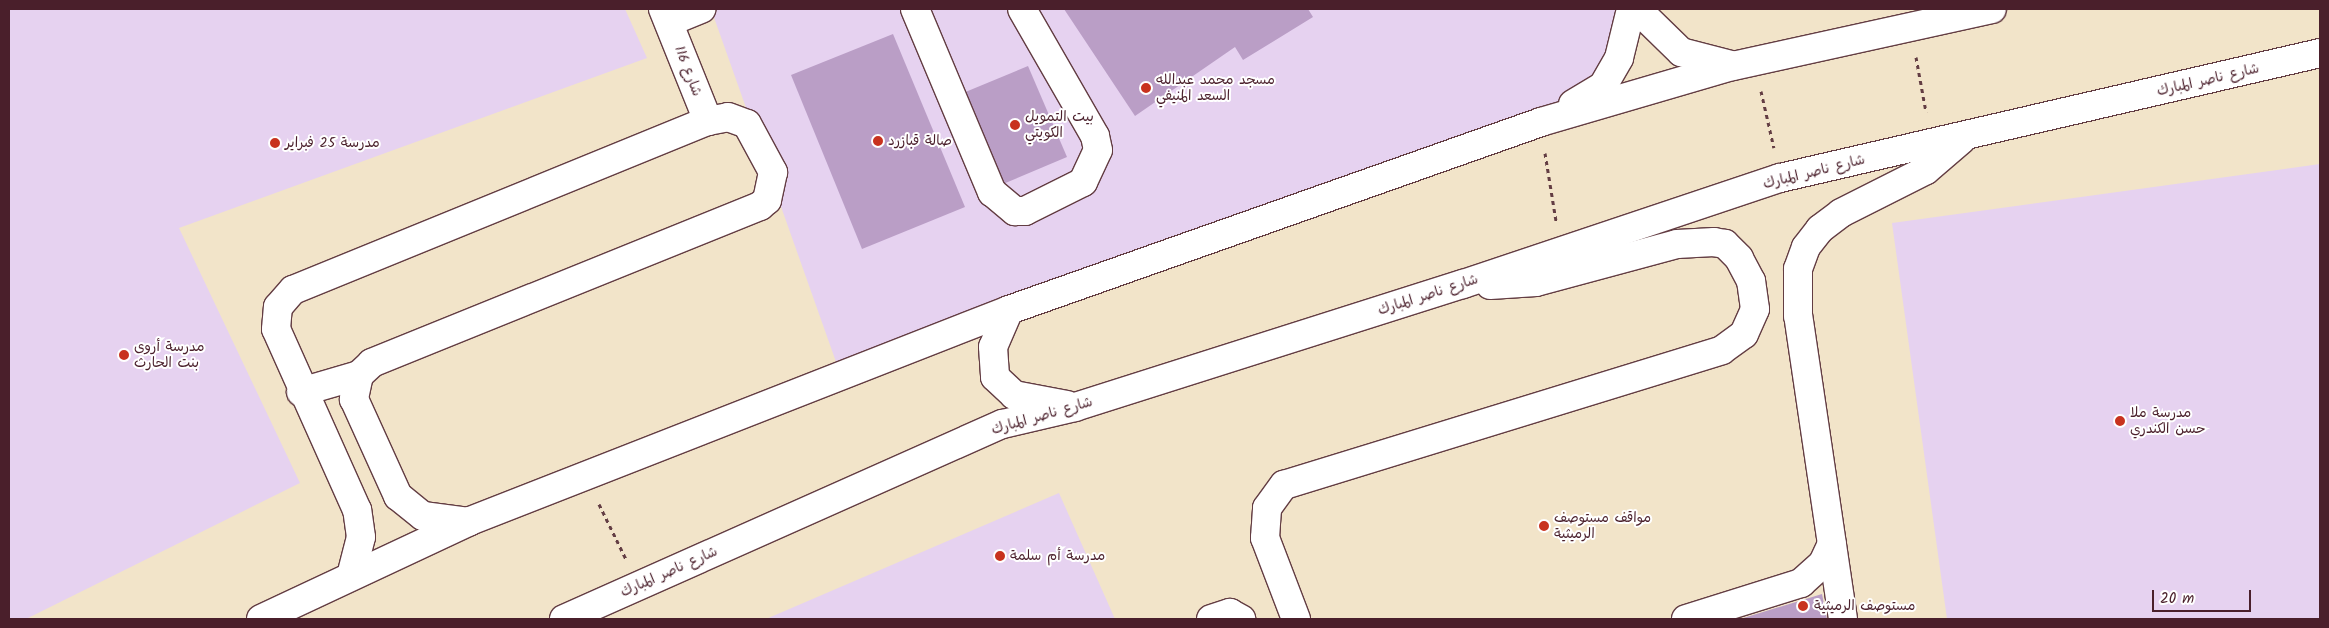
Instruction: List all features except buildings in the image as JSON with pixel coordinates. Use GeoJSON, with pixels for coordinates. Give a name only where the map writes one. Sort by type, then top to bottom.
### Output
{"type":"FeatureCollection","features":[{"type":"Feature","properties":{"kind":"street","name":"شارع 116"},"geometry":{"type":"LineString","coordinates":[[701,9],[666,15],[708,121]]}},
{"type":"Feature","properties":{"kind":"street"},"geometry":{"type":"LineString","coordinates":[[915,9],[992,192],[1015,211],[1025,211],[1084,182],[1098,150],[1096,136],[1022,9]]}},
{"type":"Feature","properties":{"kind":"street"},"geometry":{"type":"LineString","coordinates":[[1541,122],[1603,86],[1619,58],[1630,9]]}},
{"type":"Feature","properties":{"kind":"street"},"geometry":{"type":"LineString","coordinates":[[1637,9],[1681,52],[1744,63]]}},
{"type":"Feature","properties":{"kind":"street"},"geometry":{"type":"LineString","coordinates":[[261,619],[470,521],[1010,310],[1541,122],[1744,63],[1992,9]]}},
{"type":"Feature","properties":{"kind":"street","name":"شارع ناصر المبارك"},"geometry":{"type":"LineString","coordinates":[[564,619],[1003,424],[1075,407],[1463,284],[1780,178],[1963,138],[2320,53]]}},
{"type":"Feature","properties":{"kind":"street"},"geometry":{"type":"LineString","coordinates":[[301,392],[358,375],[372,363],[760,206],[767,200],[773,172],[754,130],[728,117],[708,121],[293,290],[278,307],[276,329],[301,392],[357,510],[361,537],[351,576]]}},
{"type":"Feature","properties":{"kind":"street"},"geometry":{"type":"LineString","coordinates":[[1843,619],[1798,316],[1798,269],[1806,247],[1820,228],[1841,213],[1926,170],[1963,138]]}},
{"type":"Feature","properties":{"kind":"street"},"geometry":{"type":"LineString","coordinates":[[1296,619],[1265,538],[1267,508],[1284,484],[1722,350],[1744,334],[1755,309],[1751,281],[1739,258],[1725,244],[1714,242],[1677,244],[1536,282],[1463,284]]}},
{"type":"Feature","properties":{"kind":"street"},"geometry":{"type":"LineString","coordinates":[[1010,310],[993,347],[995,377],[1014,395],[1075,407]]}},
{"type":"Feature","properties":{"kind":"street"},"geometry":{"type":"LineString","coordinates":[[358,375],[354,398],[398,496],[423,516],[454,523],[470,521]]}},
{"type":"Feature","properties":{"kind":"street"},"geometry":{"type":"LineString","coordinates":[[1686,619],[1801,583],[1823,563],[1832,544]]}},
{"type":"Feature","properties":{"kind":"street"},"geometry":{"type":"LineString","coordinates":[[1211,619],[1230,613],[1241,619]]}},
{"type":"Feature","properties":{"kind":"path"},"geometry":{"type":"LineString","coordinates":[[1910,27],[1933,144]]}},
{"type":"Feature","properties":{"kind":"path"},"geometry":{"type":"LineString","coordinates":[[1744,63],[1780,178]]}},
{"type":"Feature","properties":{"kind":"path"},"geometry":{"type":"LineString","coordinates":[[1541,122],[1560,252]]}},
{"type":"Feature","properties":{"kind":"path"},"geometry":{"type":"LineString","coordinates":[[586,476],[639,586]]}},
{"type":"Feature","properties":{"kind":"shaded area"},"geometry":{"type":"Polygon","coordinates":[[[9,9],[625,9],[647,58],[179,228],[300,483],[26,619],[9,619],[9,9]]]}},
{"type":"Feature","properties":{"kind":"shaded area"},"geometry":{"type":"Polygon","coordinates":[[[711,9],[1629,9],[1625,38],[1581,98],[841,376],[711,9]]]}},
{"type":"Feature","properties":{"kind":"shaded area","name":"مدرسة ملا حسن الكندري"},"geometry":{"type":"Polygon","coordinates":[[[2320,164],[2320,619],[1947,619],[1892,223],[2320,164]]]}},
{"type":"Feature","properties":{"kind":"shaded area","name":"مدرسة أم سلمة"},"geometry":{"type":"Polygon","coordinates":[[[1059,493],[1115,619],[766,619],[1059,493]]]}},
{"type":"Feature","properties":{"kind":"place","name":"مسجد محمد عبدالله السعد المنيفي"},"geometry":{"type":"Point","coordinates":[1146,88]}},
{"type":"Feature","properties":{"kind":"place","name":"بيت التمويل الكويتي"},"geometry":{"type":"Point","coordinates":[1015,125]}},
{"type":"Feature","properties":{"kind":"place","name":"صالة قبازرد"},"geometry":{"type":"Point","coordinates":[878,141]}},
{"type":"Feature","properties":{"kind":"place","name":"مدرسة 25 فبراير"},"geometry":{"type":"Point","coordinates":[275,143]}},
{"type":"Feature","properties":{"kind":"place","name":"مدرسة أروى بنت الحارث"},"geometry":{"type":"Point","coordinates":[124,355]}},
{"type":"Feature","properties":{"kind":"place","name":"مدرسة ملا حسن الكندري"},"geometry":{"type":"Point","coordinates":[2120,421]}},
{"type":"Feature","properties":{"kind":"place","name":"مواقف مستوصف الرميثية"},"geometry":{"type":"Point","coordinates":[1544,526]}},
{"type":"Feature","properties":{"kind":"place","name":"مدرسة أم سلمة"},"geometry":{"type":"Point","coordinates":[1000,556]}},
{"type":"Feature","properties":{"kind":"place","name":"مستوصف الرميثية"},"geometry":{"type":"Point","coordinates":[1803,606]}}]}
